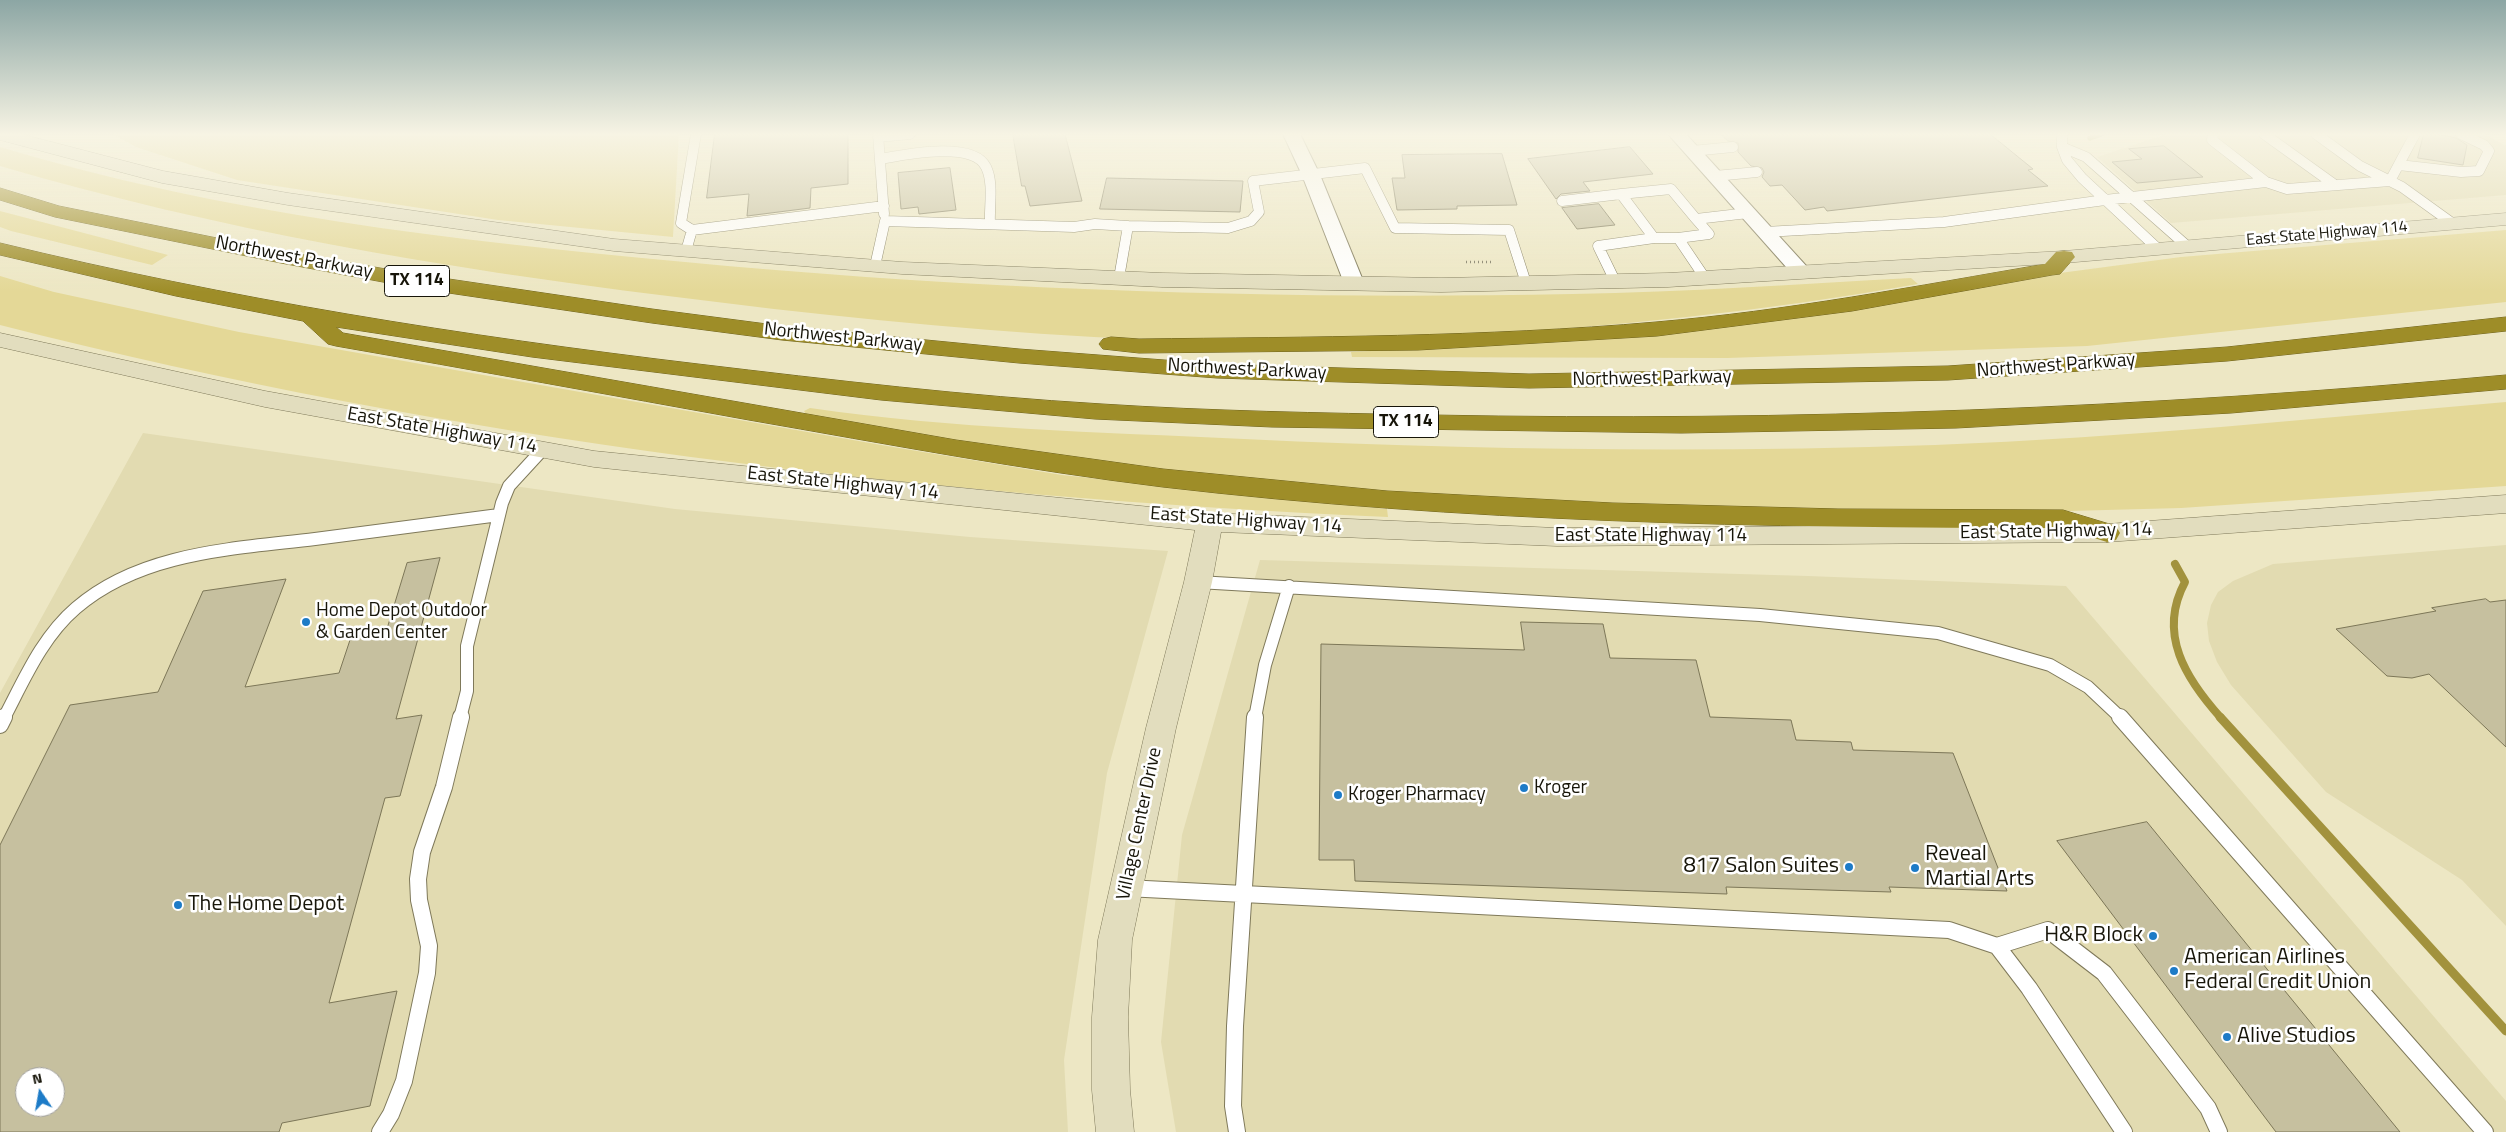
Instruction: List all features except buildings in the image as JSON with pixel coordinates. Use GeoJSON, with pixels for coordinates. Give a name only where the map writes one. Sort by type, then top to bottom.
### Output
{"type":"FeatureCollection","features":[{"type":"Feature","properties":{"kind":"highway"},"geometry":{"type":"LineString","coordinates":[[30,187],[55,211]]}},
{"type":"Feature","properties":{"kind":"highway","name":"Northwest Parkway"},"geometry":{"type":"LineString","coordinates":[[0,194],[55,211],[281,257],[415,281],[652,316],[782,333],[1019,356],[1217,371],[1529,381],[1958,373],[2236,354],[2506,324]]}},
{"type":"Feature","properties":{"kind":"highway","name":"TX 114"},"geometry":{"type":"LineString","coordinates":[[0,249],[84,271],[311,316],[552,354],[846,389],[1053,409],[1189,417],[1528,426],[1717,427],[1922,423],[2160,411],[2506,382]]}},
{"type":"Feature","properties":{"kind":"highway"},"geometry":{"type":"LineString","coordinates":[[782,333],[839,324],[938,333],[1139,346],[1418,343],[1618,332],[1657,329],[1852,304],[2052,269],[2064,257]]}},
{"type":"Feature","properties":{"kind":"highway"},"geometry":{"type":"LineString","coordinates":[[311,316],[336,339],[841,430],[1165,479],[1354,496],[1563,510],[1748,516],[2063,518],[2107,533]]}},
{"type":"Feature","properties":{"kind":"main road","name":"East State Highway 114"},"geometry":{"type":"LineString","coordinates":[[220,187],[288,199],[614,245],[875,266],[1119,278],[1354,283],[1526,283],[1802,273],[2064,257],[2506,219]]}},
{"type":"Feature","properties":{"kind":"main road","name":"East State Highway 114"},"geometry":{"type":"LineString","coordinates":[[0,340],[265,399],[594,459],[1210,522],[1557,537],[2107,533],[2504,506]]}},
{"type":"Feature","properties":{"kind":"main road","name":"Village Center Drive"},"geometry":{"type":"LineString","coordinates":[[1115,1132],[1111,1090],[1110,1017],[1115,940],[1161,728],[1198,582],[1210,522]]}},
{"type":"Feature","properties":{"kind":"street"},"geometry":{"type":"LineString","coordinates":[[1317,187],[1354,283]]}},
{"type":"Feature","properties":{"kind":"street"},"geometry":{"type":"LineString","coordinates":[[1725,187],[1802,273]]}},
{"type":"Feature","properties":{"kind":"lane"},"geometry":{"type":"LineString","coordinates":[[687,187],[681,223],[692,230],[884,206]]}},
{"type":"Feature","properties":{"kind":"lane"},"geometry":{"type":"LineString","coordinates":[[875,266],[885,221],[882,187]]}},
{"type":"Feature","properties":{"kind":"lane"},"geometry":{"type":"LineString","coordinates":[[988,187],[990,224]]}},
{"type":"Feature","properties":{"kind":"lane"},"geometry":{"type":"LineString","coordinates":[[885,221],[1228,228],[1251,221],[1259,212],[1254,187]]}},
{"type":"Feature","properties":{"kind":"lane"},"geometry":{"type":"LineString","coordinates":[[1374,187],[1395,228],[1509,230],[1526,283]]}},
{"type":"Feature","properties":{"kind":"lane"},"geometry":{"type":"LineString","coordinates":[[2092,187],[2157,248]]}},
{"type":"Feature","properties":{"kind":"lane"},"geometry":{"type":"LineString","coordinates":[[2121,187],[2187,246]]}},
{"type":"Feature","properties":{"kind":"lane"},"geometry":{"type":"LineString","coordinates":[[1765,232],[1944,222],[2132,196],[2220,187]]}},
{"type":"Feature","properties":{"kind":"lane"},"geometry":{"type":"LineString","coordinates":[[2280,187],[2287,189],[2314,187]]}},
{"type":"Feature","properties":{"kind":"lane"},"geometry":{"type":"LineString","coordinates":[[2402,187],[2452,223]]}},
{"type":"Feature","properties":{"kind":"lane"},"geometry":{"type":"LineString","coordinates":[[1562,201],[1671,189],[1709,234],[1678,238],[1654,238],[1598,246],[1614,281]]}},
{"type":"Feature","properties":{"kind":"lane"},"geometry":{"type":"LineString","coordinates":[[1621,194],[1654,238]]}},
{"type":"Feature","properties":{"kind":"lane"},"geometry":{"type":"LineString","coordinates":[[1696,219],[1748,213]]}},
{"type":"Feature","properties":{"kind":"lane"},"geometry":{"type":"LineString","coordinates":[[1119,278],[1128,226]]}},
{"type":"Feature","properties":{"kind":"lane"},"geometry":{"type":"LineString","coordinates":[[686,251],[692,230]]}},
{"type":"Feature","properties":{"kind":"lane"},"geometry":{"type":"LineString","coordinates":[[1678,238],[1705,278]]}},
{"type":"Feature","properties":{"kind":"lane"},"geometry":{"type":"LineString","coordinates":[[380,1132],[391,1114],[404,1081],[427,973],[429,946],[419,900],[419,870],[428,829],[444,787],[467,691],[467,646],[499,515],[509,486],[543,449]]}},
{"type":"Feature","properties":{"kind":"lane"},"geometry":{"type":"LineString","coordinates":[[0,725],[34,662],[57,628],[75,609],[95,593],[150,566],[208,553],[499,515]]}},
{"type":"Feature","properties":{"kind":"lane"},"geometry":{"type":"LineString","coordinates":[[1198,582],[1290,586],[1789,618],[1938,633],[2050,665],[2088,688],[2133,730],[2485,1132]]}},
{"type":"Feature","properties":{"kind":"lane"},"geometry":{"type":"LineString","coordinates":[[1237,1132],[1233,1106],[1234,1079],[1256,709],[1265,665],[1290,586]]}},
{"type":"Feature","properties":{"kind":"lane"},"geometry":{"type":"LineString","coordinates":[[1126,888],[1949,930],[1997,946],[2029,988],[2124,1132]]}},
{"type":"Feature","properties":{"kind":"lane"},"geometry":{"type":"LineString","coordinates":[[1997,946],[2048,930],[2104,973],[2208,1108],[2219,1132]]}},
{"type":"Feature","properties":{"kind":"shaded area"},"geometry":{"type":"Polygon","coordinates":[[[74,187],[155,187],[340,222],[512,245],[796,272],[1018,286],[1240,294],[1462,295],[1615,293],[1911,278],[1918,284],[1860,294],[1687,317],[1512,332],[1420,337],[1206,339],[1122,338],[1040,334],[774,309],[499,273],[248,228],[74,187]]]}},
{"type":"Feature","properties":{"kind":"shaded area"},"geometry":{"type":"Polygon","coordinates":[[[282,187],[676,187],[673,237],[498,220],[282,187]]]}},
{"type":"Feature","properties":{"kind":"shaded area"},"geometry":{"type":"Polygon","coordinates":[[[2130,187],[2506,187],[2506,195],[2171,223],[2130,187]]]}},
{"type":"Feature","properties":{"kind":"shaded area"},"geometry":{"type":"Polygon","coordinates":[[[0,211],[168,255],[152,265],[11,231],[0,227],[0,211]]]}},
{"type":"Feature","properties":{"kind":"shaded area"},"geometry":{"type":"Polygon","coordinates":[[[2506,230],[2506,302],[2087,346],[1727,358],[1352,357],[1351,352],[1538,342],[2181,257],[2506,230]]]}},
{"type":"Feature","properties":{"kind":"shaded area"},"geometry":{"type":"Polygon","coordinates":[[[0,276],[54,292],[239,332],[887,446],[1062,475],[1387,509],[1388,517],[1038,494],[863,478],[689,457],[516,431],[343,401],[171,366],[0,325],[0,276]]]}},
{"type":"Feature","properties":{"kind":"shaded area"},"geometry":{"type":"Polygon","coordinates":[[[2506,402],[2506,486],[2181,508],[2031,512],[1871,513],[1495,500],[1288,484],[1088,462],[807,416],[804,411],[810,408],[918,421],[1026,429],[1331,443],[1676,450],[1935,445],[2078,438],[2506,402]]]}},
{"type":"Feature","properties":{"kind":"shaded area"},"geometry":{"type":"Polygon","coordinates":[[[143,433],[675,509],[970,537],[1168,551],[1107,773],[1064,1060],[1068,1132],[0,1132],[0,693],[143,433]]]}},
{"type":"Feature","properties":{"kind":"shaded area"},"geometry":{"type":"Polygon","coordinates":[[[2506,545],[2506,926],[2462,880],[2326,792],[2231,685],[2217,662],[2209,641],[2207,623],[2211,605],[2218,592],[2233,581],[2273,564],[2506,545]]]}},
{"type":"Feature","properties":{"kind":"shaded area"},"geometry":{"type":"Polygon","coordinates":[[[1260,560],[1808,576],[2066,586],[2506,1101],[2506,1132],[1176,1132],[1161,1042],[1182,835],[1260,560]]]}},
{"type":"Feature","properties":{"kind":"waterway"},"geometry":{"type":"LineString","coordinates":[[2175,564],[2185,582],[2177,601],[2174,620],[2175,638],[2179,655],[2197,688],[2221,718]]}},
{"type":"Feature","properties":{"kind":"waterway"},"geometry":{"type":"LineString","coordinates":[[2220,717],[2506,1031]]}},
{"type":"Feature","properties":{"kind":"place","name":"Home Depot Outdoor & Garden Center"},"geometry":{"type":"Point","coordinates":[306,622]}},
{"type":"Feature","properties":{"kind":"place","name":"Kroger"},"geometry":{"type":"Point","coordinates":[1524,788]}},
{"type":"Feature","properties":{"kind":"place","name":"Kroger Pharmacy"},"geometry":{"type":"Point","coordinates":[1338,795]}},
{"type":"Feature","properties":{"kind":"place","name":"817 Salon Suites"},"geometry":{"type":"Point","coordinates":[1849,867]}},
{"type":"Feature","properties":{"kind":"place","name":"Reveal Martial Arts"},"geometry":{"type":"Point","coordinates":[1915,868]}},
{"type":"Feature","properties":{"kind":"place","name":"The Home Depot"},"geometry":{"type":"Point","coordinates":[178,905]}},
{"type":"Feature","properties":{"kind":"place","name":"H&R Block"},"geometry":{"type":"Point","coordinates":[2153,936]}},
{"type":"Feature","properties":{"kind":"place","name":"American Airlines Federal Credit Union"},"geometry":{"type":"Point","coordinates":[2174,971]}},
{"type":"Feature","properties":{"kind":"place","name":"Alive Studios"},"geometry":{"type":"Point","coordinates":[2227,1037]}}]}
